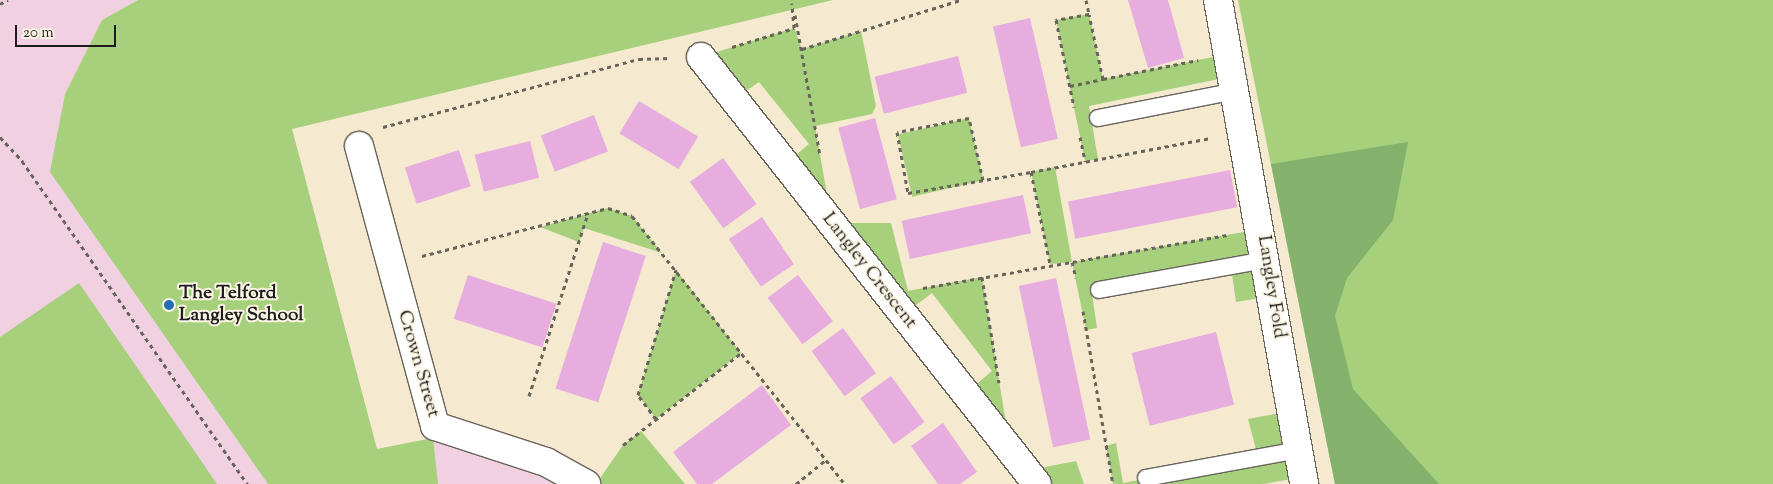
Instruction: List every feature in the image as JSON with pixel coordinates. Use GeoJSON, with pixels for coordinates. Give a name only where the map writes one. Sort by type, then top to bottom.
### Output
{"type":"FeatureCollection","features":[{"type":"Feature","properties":{"kind":"street","name":"Langley Fold"},"geometry":{"type":"LineString","coordinates":[[1218,0],[1261,229],[1304,484]]}},
{"type":"Feature","properties":{"kind":"street","name":"Langley Crescent"},"geometry":{"type":"LineString","coordinates":[[700,57],[1038,484]]}},
{"type":"Feature","properties":{"kind":"street","name":"Crown Street"},"geometry":{"type":"LineString","coordinates":[[358,146],[435,426],[546,462],[586,484]]}},
{"type":"Feature","properties":{"kind":"lane"},"geometry":{"type":"LineString","coordinates":[[1098,118],[1236,91]]}},
{"type":"Feature","properties":{"kind":"lane"},"geometry":{"type":"LineString","coordinates":[[1099,290],[1266,260]]}},
{"type":"Feature","properties":{"kind":"lane"},"geometry":{"type":"LineString","coordinates":[[1146,478],[1298,450]]}},
{"type":"Feature","properties":{"kind":"path"},"geometry":{"type":"LineString","coordinates":[[0,4],[8,0]]}},
{"type":"Feature","properties":{"kind":"path"},"geometry":{"type":"LineString","coordinates":[[792,3],[796,0]]}},
{"type":"Feature","properties":{"kind":"path"},"geometry":{"type":"LineString","coordinates":[[802,49],[960,0]]}},
{"type":"Feature","properties":{"kind":"path"},"geometry":{"type":"LineString","coordinates":[[1086,0],[1103,79]]}},
{"type":"Feature","properties":{"kind":"path"},"geometry":{"type":"LineString","coordinates":[[792,3],[822,165]]}},
{"type":"Feature","properties":{"kind":"path"},"geometry":{"type":"LineString","coordinates":[[358,146],[387,125],[639,59],[700,57],[794,28],[792,3]]}},
{"type":"Feature","properties":{"kind":"path"},"geometry":{"type":"LineString","coordinates":[[1076,114],[1056,20],[1089,14]]}},
{"type":"Feature","properties":{"kind":"path"},"geometry":{"type":"LineString","coordinates":[[1070,86],[1228,54]]}},
{"type":"Feature","properties":{"kind":"path"},"geometry":{"type":"LineString","coordinates":[[983,180],[969,118],[897,132],[908,192],[983,180],[1031,172],[1243,132]]}},
{"type":"Feature","properties":{"kind":"path"},"geometry":{"type":"LineString","coordinates":[[1080,133],[1085,161]]}},
{"type":"Feature","properties":{"kind":"path"},"geometry":{"type":"LineString","coordinates":[[0,137],[22,160],[247,484]]}},
{"type":"Feature","properties":{"kind":"path"},"geometry":{"type":"LineString","coordinates":[[1031,172],[1050,264]]}},
{"type":"Feature","properties":{"kind":"path"},"geometry":{"type":"LineString","coordinates":[[390,264],[588,215],[608,208],[632,216],[845,484]]}},
{"type":"Feature","properties":{"kind":"path"},"geometry":{"type":"LineString","coordinates":[[529,396],[588,215]]}},
{"type":"Feature","properties":{"kind":"path"},"geometry":{"type":"LineString","coordinates":[[890,297],[1050,264],[1072,262],[1261,229]]}},
{"type":"Feature","properties":{"kind":"path"},"geometry":{"type":"LineString","coordinates":[[1072,262],[1077,285]]}},
{"type":"Feature","properties":{"kind":"path"},"geometry":{"type":"LineString","coordinates":[[656,419],[638,395],[676,270]]}},
{"type":"Feature","properties":{"kind":"path"},"geometry":{"type":"LineString","coordinates":[[982,278],[1006,422],[997,433]]}},
{"type":"Feature","properties":{"kind":"path"},"geometry":{"type":"LineString","coordinates":[[1081,301],[1112,484]]}},
{"type":"Feature","properties":{"kind":"path"},"geometry":{"type":"LineString","coordinates":[[623,445],[741,353]]}},
{"type":"Feature","properties":{"kind":"path"},"geometry":{"type":"LineString","coordinates":[[796,484],[826,460]]}},
{"type":"Feature","properties":{"kind":"shaded area","name":"The Telford Langley School"},"geometry":{"type":"Polygon","coordinates":[[[0,0],[138,0],[102,20],[65,94],[292,129],[377,449],[433,438],[533,470],[559,484],[0,484],[0,0]]]}},
{"type":"Feature","properties":{"kind":"green space"},"geometry":{"type":"Polygon","coordinates":[[[138,0],[833,0],[292,129],[377,449],[433,438],[438,484],[268,484],[50,172],[65,94],[102,20],[138,0]]]}},
{"type":"Feature","properties":{"kind":"green space"},"geometry":{"type":"Polygon","coordinates":[[[1238,0],[1773,0],[1773,484],[1335,484],[1238,0]]]}},
{"type":"Feature","properties":{"kind":"green space"},"geometry":{"type":"Polygon","coordinates":[[[1089,14],[1103,79],[1228,54],[1233,76],[1089,106],[1098,159],[1085,161],[1056,20],[1089,14]]]}},
{"type":"Feature","properties":{"kind":"green space"},"geometry":{"type":"Polygon","coordinates":[[[794,28],[802,49],[861,31],[876,106],[872,114],[815,126],[832,223],[891,223],[908,291],[982,277],[1006,423],[966,393],[992,371],[932,293],[903,315],[785,164],[809,144],[759,82],[734,99],[701,57],[794,28]]]}},
{"type":"Feature","properties":{"kind":"green space"},"geometry":{"type":"Polygon","coordinates":[[[969,118],[983,180],[912,197],[898,134],[969,118]]]}},
{"type":"Feature","properties":{"kind":"green space"},"geometry":{"type":"Polygon","coordinates":[[[1408,142],[1393,220],[1347,278],[1335,316],[1353,389],[1439,484],[1335,484],[1271,164],[1408,142]]]}},
{"type":"Feature","properties":{"kind":"green space"},"geometry":{"type":"Polygon","coordinates":[[[1055,167],[1072,262],[1050,264],[1031,172],[1055,167]]]}},
{"type":"Feature","properties":{"kind":"green space"},"geometry":{"type":"Polygon","coordinates":[[[608,208],[632,216],[662,253],[584,228],[579,242],[540,227],[608,208]]]}},
{"type":"Feature","properties":{"kind":"green space"},"geometry":{"type":"Polygon","coordinates":[[[1261,229],[1272,296],[1236,302],[1231,267],[1099,290],[1092,294],[1097,328],[1086,330],[1072,262],[1261,229]]]}},
{"type":"Feature","properties":{"kind":"green space"},"geometry":{"type":"Polygon","coordinates":[[[676,270],[741,353],[656,419],[638,395],[676,270]]]}},
{"type":"Feature","properties":{"kind":"green space"},"geometry":{"type":"Polygon","coordinates":[[[79,283],[217,484],[0,484],[0,337],[79,283]]]}},
{"type":"Feature","properties":{"kind":"green space"},"geometry":{"type":"Polygon","coordinates":[[[1291,411],[1303,477],[1263,484],[1113,484],[1106,446],[1116,443],[1123,483],[1258,457],[1248,419],[1291,411]]]}},
{"type":"Feature","properties":{"kind":"green space"},"geometry":{"type":"Polygon","coordinates":[[[641,431],[685,484],[596,484],[623,445],[641,431]]]}},
{"type":"Feature","properties":{"kind":"green space"},"geometry":{"type":"Polygon","coordinates":[[[1076,461],[1084,484],[1037,484],[1040,468],[1076,461]]]}},
{"type":"Feature","properties":{"kind":"building"},"geometry":{"type":"Polygon","coordinates":[[[1128,0],[1168,0],[1184,58],[1148,68],[1128,0]]]}},
{"type":"Feature","properties":{"kind":"building"},"geometry":{"type":"Polygon","coordinates":[[[1030,18],[1058,139],[1021,147],[993,27],[1030,18]]]}},
{"type":"Feature","properties":{"kind":"building"},"geometry":{"type":"Polygon","coordinates":[[[958,56],[967,93],[884,114],[875,77],[958,56]]]}},
{"type":"Feature","properties":{"kind":"building"},"geometry":{"type":"Polygon","coordinates":[[[639,101],[698,137],[679,169],[619,134],[639,101]]]}},
{"type":"Feature","properties":{"kind":"building"},"geometry":{"type":"Polygon","coordinates":[[[594,115],[608,151],[555,172],[541,135],[594,115]]]}},
{"type":"Feature","properties":{"kind":"building"},"geometry":{"type":"Polygon","coordinates":[[[875,118],[897,199],[860,209],[838,128],[875,118]]]}},
{"type":"Feature","properties":{"kind":"building"},"geometry":{"type":"Polygon","coordinates":[[[530,141],[539,178],[484,192],[475,155],[530,141]]]}},
{"type":"Feature","properties":{"kind":"building"},"geometry":{"type":"Polygon","coordinates":[[[459,150],[471,186],[417,204],[405,168],[459,150]]]}},
{"type":"Feature","properties":{"kind":"building"},"geometry":{"type":"Polygon","coordinates":[[[723,158],[757,204],[723,228],[690,182],[723,158]]]}},
{"type":"Feature","properties":{"kind":"building"},"geometry":{"type":"Polygon","coordinates":[[[1230,170],[1237,207],[1075,239],[1068,201],[1230,170]]]}},
{"type":"Feature","properties":{"kind":"building"},"geometry":{"type":"Polygon","coordinates":[[[1023,195],[1031,233],[910,259],[902,221],[1023,195]]]}},
{"type":"Feature","properties":{"kind":"building"},"geometry":{"type":"Polygon","coordinates":[[[762,217],[794,264],[761,287],[729,239],[762,217]]]}},
{"type":"Feature","properties":{"kind":"building"},"geometry":{"type":"Polygon","coordinates":[[[603,242],[646,256],[598,402],[555,388],[603,242]]]}},
{"type":"Feature","properties":{"kind":"building"},"geometry":{"type":"Polygon","coordinates":[[[468,275],[556,304],[542,347],[454,319],[468,275]]]}},
{"type":"Feature","properties":{"kind":"building"},"geometry":{"type":"Polygon","coordinates":[[[798,275],[833,321],[803,344],[768,298],[798,275]]]}},
{"type":"Feature","properties":{"kind":"building"},"geometry":{"type":"Polygon","coordinates":[[[1056,278],[1090,439],[1053,447],[1019,286],[1056,278]]]}},
{"type":"Feature","properties":{"kind":"building"},"geometry":{"type":"Polygon","coordinates":[[[843,328],[876,373],[844,396],[811,351],[843,328]]]}},
{"type":"Feature","properties":{"kind":"building"},"geometry":{"type":"Polygon","coordinates":[[[1216,332],[1234,405],[1150,426],[1132,353],[1216,332]]]}},
{"type":"Feature","properties":{"kind":"building"},"geometry":{"type":"Polygon","coordinates":[[[891,376],[925,422],[894,444],[860,398],[891,376]]]}},
{"type":"Feature","properties":{"kind":"building"},"geometry":{"type":"Polygon","coordinates":[[[762,385],[791,425],[712,484],[697,484],[673,452],[762,385]]]}},
{"type":"Feature","properties":{"kind":"building"},"geometry":{"type":"Polygon","coordinates":[[[943,423],[977,472],[960,484],[938,484],[911,446],[943,423]]]}},
{"type":"Feature","properties":{"kind":"place","name":"The Telford Langley School"},"geometry":{"type":"Point","coordinates":[169,305]}}]}
